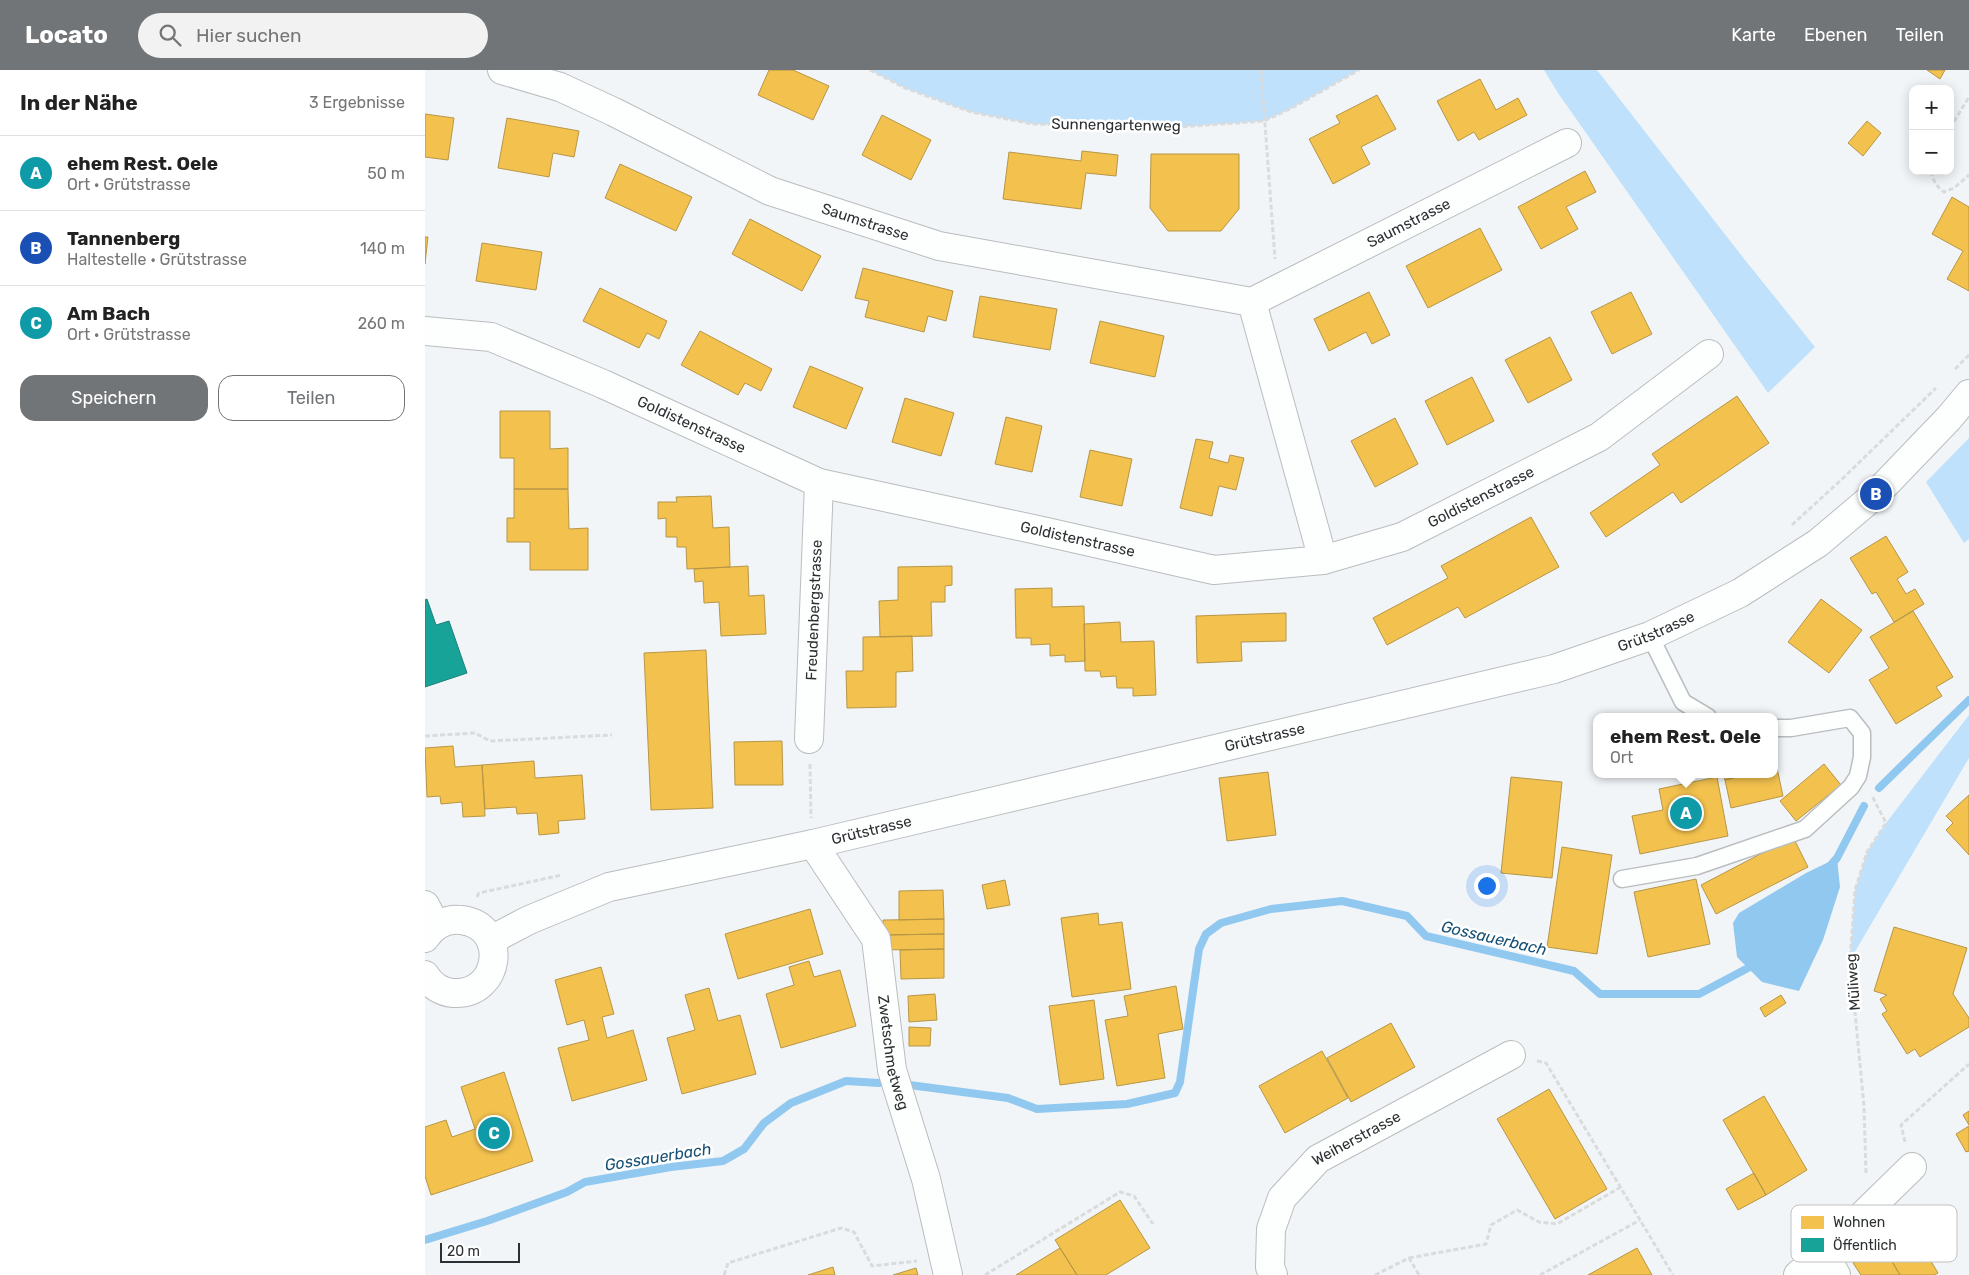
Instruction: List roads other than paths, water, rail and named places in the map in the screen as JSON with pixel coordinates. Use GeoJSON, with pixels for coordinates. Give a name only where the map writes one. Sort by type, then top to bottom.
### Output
{"type":"FeatureCollection","features":[{"type":"Feature","properties":{"kind":"street","name":"Saumstrasse"},"geometry":{"type":"LineString","coordinates":[[502,70],[560,88],[614,112],[769,191],[939,246],[1252,302],[1567,144]]}},
{"type":"Feature","properties":{"kind":"street"},"geometry":{"type":"LineString","coordinates":[[1252,302],[1323,560]]}},
{"type":"Feature","properties":{"kind":"street","name":"Goldistenstrasse"},"geometry":{"type":"LineString","coordinates":[[425,331],[491,337],[603,384],[819,483],[1042,530],[1214,570],[1323,560],[1402,537],[1599,436],[1709,354]]}},
{"type":"Feature","properties":{"kind":"street","name":"Grütstrasse"},"geometry":{"type":"LineString","coordinates":[[491,940],[529,920],[609,887],[809,828],[1554,669],[1650,636],[1741,592],[1817,543],[1876,494],[1949,418],[1969,394]]}},
{"type":"Feature","properties":{"kind":"street","name":"Freudenbergstrasse"},"geometry":{"type":"LineString","coordinates":[[809,739],[819,483]]}},
{"type":"Feature","properties":{"kind":"street","name":"Zwetschmetweg"},"geometry":{"type":"LineString","coordinates":[[809,828],[876,939],[892,1070],[926,1179],[948,1275]]}},
{"type":"Feature","properties":{"kind":"street"},"geometry":{"type":"LineString","coordinates":[[426,980],[449,993],[461,994],[473,990],[486,979],[494,963],[494,951],[491,940],[485,931],[468,920],[429,923]]}},
{"type":"Feature","properties":{"kind":"street","name":"Weiherstrasse"},"geometry":{"type":"LineString","coordinates":[[1273,1275],[1270,1267],[1271,1229],[1283,1198],[1318,1159],[1511,1055]]}},
{"type":"Feature","properties":{"kind":"street"},"geometry":{"type":"LineString","coordinates":[[1873,1205],[1912,1167]]}},
{"type":"Feature","properties":{"kind":"street"},"geometry":{"type":"LineString","coordinates":[[1798,1275],[1830,1264]]}},
{"type":"Feature","properties":{"kind":"lane"},"geometry":{"type":"LineString","coordinates":[[1650,636],[1683,702],[1701,713]]}},
{"type":"Feature","properties":{"kind":"lane"},"geometry":{"type":"LineString","coordinates":[[1622,879],[1697,866],[1805,829],[1851,788],[1858,776],[1862,757],[1862,733],[1850,718],[1791,728],[1778,728]]}},
{"type":"Feature","properties":{"kind":"waterway","name":"Gossauerbach"},"geometry":{"type":"LineString","coordinates":[[1879,788],[1969,700]]}},
{"type":"Feature","properties":{"kind":"waterway","name":"Gossauerbach"},"geometry":{"type":"LineString","coordinates":[[1830,866],[1837,858],[1864,806]]}},
{"type":"Feature","properties":{"kind":"waterway","name":"Gossauerbach"},"geometry":{"type":"LineString","coordinates":[[902,1084],[1008,1098],[1037,1109],[1127,1104],[1175,1093],[1180,1082],[1199,949],[1206,934],[1221,923],[1271,909],[1342,901],[1407,916],[1426,936],[1574,971],[1600,994],[1699,994],[1748,968],[1754,960]]}},
{"type":"Feature","properties":{"kind":"waterway","name":"Gossauerbach"},"geometry":{"type":"LineString","coordinates":[[425,1240],[487,1221],[567,1192],[585,1182],[671,1167],[723,1161],[744,1149],[764,1123],[791,1103],[846,1081],[879,1083]]}},
{"type":"Feature","properties":{"kind":"place","name":"Tannenberg"},"geometry":{"type":"Point","coordinates":[1876,494]}},
{"type":"Feature","properties":{"kind":"place","name":"ehem Rest. Oele"},"geometry":{"type":"Point","coordinates":[1686,813]}},
{"type":"Feature","properties":{"kind":"place","name":"Am Bach"},"geometry":{"type":"Point","coordinates":[494,1133]}}]}
